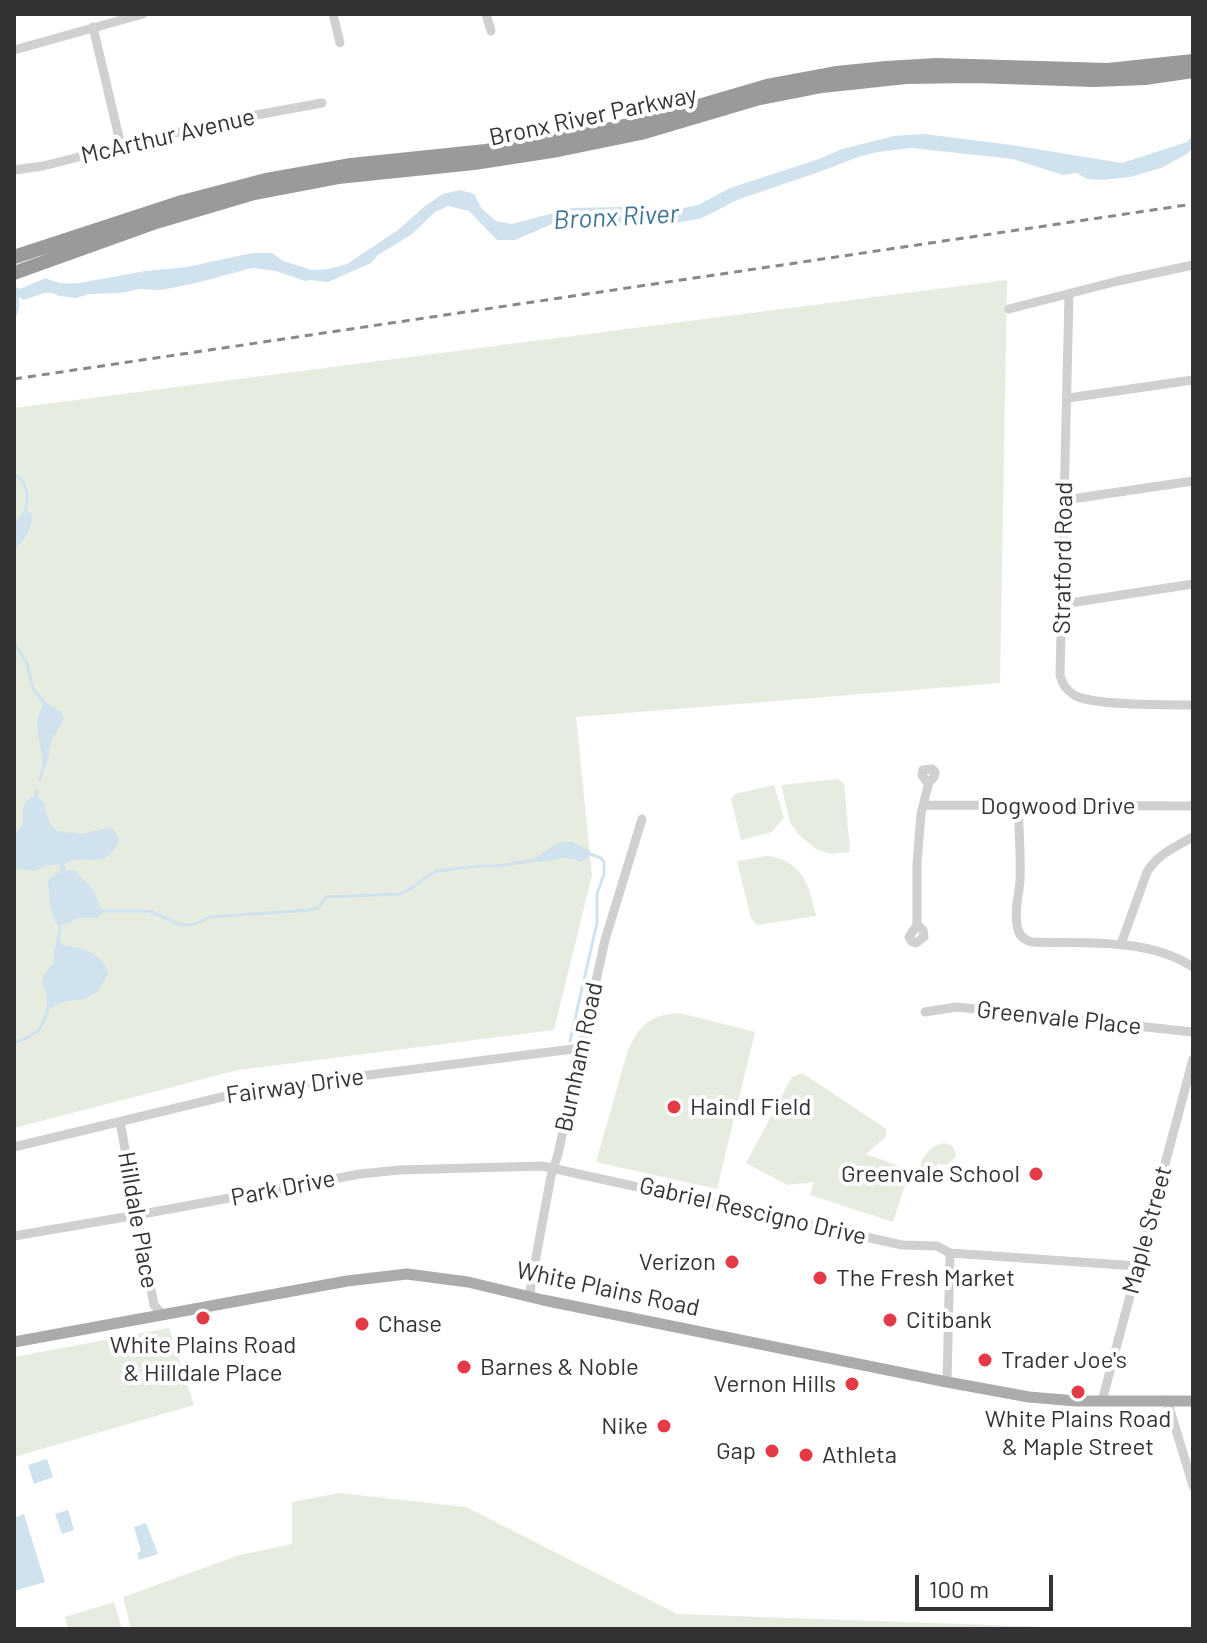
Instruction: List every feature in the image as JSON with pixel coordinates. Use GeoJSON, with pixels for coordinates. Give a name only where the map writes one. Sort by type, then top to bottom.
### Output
{"type":"FeatureCollection","features":[{"type":"Feature","properties":{"kind":"highway","name":"Bronx River Parkway"},"geometry":{"type":"LineString","coordinates":[[14,257],[182,202],[266,180],[359,164],[494,150],[569,138],[651,120],[767,86],[837,73],[937,65],[1108,70],[1193,61]]}},
{"type":"Feature","properties":{"kind":"highway","name":"Bronx River Parkway"},"geometry":{"type":"LineString","coordinates":[[14,273],[177,214],[254,193],[338,177],[483,162],[558,150],[649,131],[756,99],[806,88],[924,76],[1102,80],[1193,71]]}},
{"type":"Feature","properties":{"kind":"main road","name":"White Plains Road"},"geometry":{"type":"LineString","coordinates":[[14,1342],[347,1281],[387,1275],[429,1276],[947,1382],[1040,1398],[1193,1401]]}},
{"type":"Feature","properties":{"kind":"street"},"geometry":{"type":"LineString","coordinates":[[14,50],[143,14]]}},
{"type":"Feature","properties":{"kind":"street"},"geometry":{"type":"LineString","coordinates":[[333,14],[340,43]]}},
{"type":"Feature","properties":{"kind":"street"},"geometry":{"type":"LineString","coordinates":[[486,14],[491,31]]}},
{"type":"Feature","properties":{"kind":"street"},"geometry":{"type":"LineString","coordinates":[[93,27],[121,146]]}},
{"type":"Feature","properties":{"kind":"street","name":"McArthur Avenue"},"geometry":{"type":"LineString","coordinates":[[14,170],[43,166],[223,121],[322,103]]}},
{"type":"Feature","properties":{"kind":"street"},"geometry":{"type":"LineString","coordinates":[[1009,309],[1193,265]]}},
{"type":"Feature","properties":{"kind":"street","name":"Stratford Road"},"geometry":{"type":"LineString","coordinates":[[1069,295],[1062,684],[1070,693],[1086,700],[1193,705]]}},
{"type":"Feature","properties":{"kind":"street"},"geometry":{"type":"LineString","coordinates":[[1068,398],[1193,380]]}},
{"type":"Feature","properties":{"kind":"street"},"geometry":{"type":"LineString","coordinates":[[1065,500],[1193,481]]}},
{"type":"Feature","properties":{"kind":"street"},"geometry":{"type":"LineString","coordinates":[[1063,604],[1193,584]]}},
{"type":"Feature","properties":{"kind":"street"},"geometry":{"type":"LineString","coordinates":[[917,925],[921,814],[929,782]]}},
{"type":"Feature","properties":{"kind":"street","name":"Dogwood Drive"},"geometry":{"type":"LineString","coordinates":[[924,805],[1193,806]]}},
{"type":"Feature","properties":{"kind":"street"},"geometry":{"type":"LineString","coordinates":[[1018,806],[1020,881],[1016,913],[1017,926],[1025,941],[1121,944],[1165,953],[1193,967]]}},
{"type":"Feature","properties":{"kind":"street","name":"Burnham Road"},"geometry":{"type":"LineString","coordinates":[[530,1297],[551,1176],[605,940],[642,819]]}},
{"type":"Feature","properties":{"kind":"street"},"geometry":{"type":"LineString","coordinates":[[1121,944],[1151,865],[1168,850],[1193,837]]}},
{"type":"Feature","properties":{"kind":"street","name":"Greenvale Place"},"geometry":{"type":"LineString","coordinates":[[925,1012],[956,1007],[1193,1032]]}},
{"type":"Feature","properties":{"kind":"street","name":"Fairway Drive"},"geometry":{"type":"LineString","coordinates":[[14,1147],[251,1090],[581,1048]]}},
{"type":"Feature","properties":{"kind":"street","name":"Maple Street"},"geometry":{"type":"LineString","coordinates":[[1102,1401],[1193,1059]]}},
{"type":"Feature","properties":{"kind":"street","name":"Hilldale Place"},"geometry":{"type":"LineString","coordinates":[[120,1122],[154,1305],[163,1315]]}},
{"type":"Feature","properties":{"kind":"street","name":"Park Drive"},"geometry":{"type":"LineString","coordinates":[[14,1236],[360,1174],[532,1165],[554,1168]]}},
{"type":"Feature","properties":{"kind":"street","name":"Gabriel Rescigno Drive"},"geometry":{"type":"LineString","coordinates":[[554,1168],[902,1245],[937,1246],[950,1253],[1137,1266]]}},
{"type":"Feature","properties":{"kind":"street"},"geometry":{"type":"LineString","coordinates":[[947,1382],[950,1253]]}},
{"type":"Feature","properties":{"kind":"street"},"geometry":{"type":"LineString","coordinates":[[1167,1400],[1193,1486]]}},
{"type":"Feature","properties":{"kind":"shaded area"},"geometry":{"type":"Polygon","coordinates":[[[1007,280],[1000,683],[576,717],[592,875],[554,1030],[238,1070],[14,1128],[14,408],[1007,280]]]}},
{"type":"Feature","properties":{"kind":"shaded area"},"geometry":{"type":"Polygon","coordinates":[[[838,779],[844,784],[850,852],[831,854],[816,849],[790,823],[781,785],[838,779]]]}},
{"type":"Feature","properties":{"kind":"shaded area"},"geometry":{"type":"Polygon","coordinates":[[[774,785],[784,818],[772,832],[741,840],[731,799],[735,794],[774,785]]]}},
{"type":"Feature","properties":{"kind":"shaded area"},"geometry":{"type":"Polygon","coordinates":[[[768,856],[797,869],[807,885],[816,916],[757,925],[751,918],[737,861],[768,856]]]}},
{"type":"Feature","properties":{"kind":"shaded area","name":"Haindl Field"},"geometry":{"type":"Polygon","coordinates":[[[679,1013],[755,1032],[717,1189],[596,1162],[627,1053],[636,1036],[652,1019],[679,1013]]]}},
{"type":"Feature","properties":{"kind":"shaded area"},"geometry":{"type":"Polygon","coordinates":[[[802,1073],[886,1129],[886,1137],[866,1154],[910,1170],[893,1222],[810,1195],[814,1182],[787,1185],[746,1163],[792,1077],[802,1073]]]}},
{"type":"Feature","properties":{"kind":"shaded area"},"geometry":{"type":"Polygon","coordinates":[[[944,1143],[953,1146],[956,1156],[944,1165],[938,1164],[929,1178],[922,1182],[921,1162],[931,1149],[944,1143]]]}},
{"type":"Feature","properties":{"kind":"shaded area"},"geometry":{"type":"Polygon","coordinates":[[[169,1328],[194,1405],[14,1457],[14,1357],[169,1328]]]}},
{"type":"Feature","properties":{"kind":"shaded area"},"geometry":{"type":"Polygon","coordinates":[[[339,1493],[466,1507],[677,1614],[1048,1629],[131,1629],[123,1597],[240,1555],[292,1544],[292,1502],[339,1493]]]}},
{"type":"Feature","properties":{"kind":"shaded area"},"geometry":{"type":"Polygon","coordinates":[[[114,1602],[122,1629],[68,1629],[65,1617],[114,1602]]]}},
{"type":"Feature","properties":{"kind":"water","name":"Bronx River"},"geometry":{"type":"Polygon","coordinates":[[[924,134],[1122,163],[1187,142],[1193,136],[1193,147],[1187,154],[1161,168],[1130,177],[1101,180],[1087,179],[1077,173],[1063,175],[1013,159],[911,148],[878,152],[737,200],[702,218],[672,224],[566,222],[552,224],[515,240],[497,240],[469,211],[448,206],[435,212],[412,234],[378,255],[371,263],[328,282],[305,281],[276,271],[252,268],[161,290],[140,289],[76,298],[44,293],[24,300],[14,295],[14,286],[20,289],[46,278],[62,283],[79,283],[187,267],[252,253],[272,253],[283,261],[312,270],[329,269],[347,264],[398,230],[443,194],[460,190],[474,194],[482,209],[496,221],[512,224],[572,208],[679,209],[698,205],[730,188],[842,149],[894,136],[924,134]]]}},
{"type":"Feature","properties":{"kind":"water"},"geometry":{"type":"Polygon","coordinates":[[[25,510],[32,514],[31,524],[14,550],[14,523],[25,510]]]}},
{"type":"Feature","properties":{"kind":"water"},"geometry":{"type":"Polygon","coordinates":[[[45,702],[61,712],[64,719],[51,741],[43,773],[37,729],[45,702]]]}},
{"type":"Feature","properties":{"kind":"water"},"geometry":{"type":"Polygon","coordinates":[[[35,795],[45,804],[48,819],[57,831],[83,834],[111,827],[118,836],[119,842],[106,857],[71,861],[64,865],[67,871],[75,870],[92,889],[102,913],[98,918],[78,918],[58,925],[51,911],[48,884],[60,871],[59,864],[33,871],[14,868],[14,833],[23,824],[25,804],[35,795]]]}},
{"type":"Feature","properties":{"kind":"water"},"geometry":{"type":"Polygon","coordinates":[[[573,842],[590,851],[589,857],[581,862],[564,858],[534,861],[551,847],[573,842]]]}},
{"type":"Feature","properties":{"kind":"water"},"geometry":{"type":"Polygon","coordinates":[[[57,941],[96,956],[108,974],[101,986],[88,997],[67,1001],[50,1009],[42,983],[45,973],[54,963],[57,941]]]}},
{"type":"Feature","properties":{"kind":"water"},"geometry":{"type":"Polygon","coordinates":[[[47,1459],[53,1477],[34,1484],[28,1465],[47,1459]]]}},
{"type":"Feature","properties":{"kind":"water"},"geometry":{"type":"Polygon","coordinates":[[[68,1510],[74,1530],[62,1534],[55,1514],[68,1510]]]}},
{"type":"Feature","properties":{"kind":"water"},"geometry":{"type":"Polygon","coordinates":[[[24,1514],[45,1582],[14,1591],[14,1518],[24,1514]]]}},
{"type":"Feature","properties":{"kind":"water"},"geometry":{"type":"Polygon","coordinates":[[[146,1523],[158,1554],[139,1560],[137,1553],[141,1551],[134,1527],[146,1523]]]}},
{"type":"Feature","properties":{"kind":"waterway"},"geometry":{"type":"LineString","coordinates":[[14,318],[18,306],[17,295]]}},
{"type":"Feature","properties":{"kind":"waterway"},"geometry":{"type":"LineString","coordinates":[[14,475],[19,477],[26,490],[25,512]]}},
{"type":"Feature","properties":{"kind":"waterway"},"geometry":{"type":"LineString","coordinates":[[14,573],[14,584]]}},
{"type":"Feature","properties":{"kind":"waterway"},"geometry":{"type":"LineString","coordinates":[[14,643],[27,663],[33,689],[44,703]]}},
{"type":"Feature","properties":{"kind":"waterway"},"geometry":{"type":"LineString","coordinates":[[40,780],[43,768]]}},
{"type":"Feature","properties":{"kind":"waterway"},"geometry":{"type":"LineString","coordinates":[[36,796],[37,790]]}},
{"type":"Feature","properties":{"kind":"waterway"},"geometry":{"type":"LineString","coordinates":[[570,1041],[597,923],[597,894],[604,874],[604,862],[590,854]]}},
{"type":"Feature","properties":{"kind":"waterway"},"geometry":{"type":"LineString","coordinates":[[102,911],[149,911],[188,925],[210,917],[309,910],[318,908],[326,897],[400,894],[437,871],[534,860]]}},
{"type":"Feature","properties":{"kind":"waterway"},"geometry":{"type":"LineString","coordinates":[[58,941],[60,925]]}},
{"type":"Feature","properties":{"kind":"waterway"},"geometry":{"type":"LineString","coordinates":[[14,1043],[38,1030],[49,1005]]}},
{"type":"Feature","properties":{"kind":"railway"},"geometry":{"type":"LineString","coordinates":[[14,379],[1193,204]]}},
{"type":"Feature","properties":{"kind":"place","name":"Haindl Field"},"geometry":{"type":"Point","coordinates":[674,1107]}},
{"type":"Feature","properties":{"kind":"place","name":"Greenvale School"},"geometry":{"type":"Point","coordinates":[1036,1174]}},
{"type":"Feature","properties":{"kind":"place","name":"Verizon"},"geometry":{"type":"Point","coordinates":[732,1262]}},
{"type":"Feature","properties":{"kind":"place","name":"The Fresh Market"},"geometry":{"type":"Point","coordinates":[820,1278]}},
{"type":"Feature","properties":{"kind":"place","name":"White Plains Road & Hilldale Place"},"geometry":{"type":"Point","coordinates":[203,1318]}},
{"type":"Feature","properties":{"kind":"place","name":"Citibank"},"geometry":{"type":"Point","coordinates":[890,1320]}},
{"type":"Feature","properties":{"kind":"place","name":"Chase"},"geometry":{"type":"Point","coordinates":[362,1324]}},
{"type":"Feature","properties":{"kind":"place","name":"Trader Joe's"},"geometry":{"type":"Point","coordinates":[985,1360]}},
{"type":"Feature","properties":{"kind":"place","name":"Barnes & Noble"},"geometry":{"type":"Point","coordinates":[464,1367]}},
{"type":"Feature","properties":{"kind":"place","name":"Vernon Hills"},"geometry":{"type":"Point","coordinates":[852,1384]}},
{"type":"Feature","properties":{"kind":"place","name":"White Plains Road & Maple Street"},"geometry":{"type":"Point","coordinates":[1078,1392]}},
{"type":"Feature","properties":{"kind":"place","name":"Nike"},"geometry":{"type":"Point","coordinates":[664,1426]}},
{"type":"Feature","properties":{"kind":"place","name":"Gap"},"geometry":{"type":"Point","coordinates":[772,1451]}},
{"type":"Feature","properties":{"kind":"place","name":"Athleta"},"geometry":{"type":"Point","coordinates":[806,1455]}}]}
